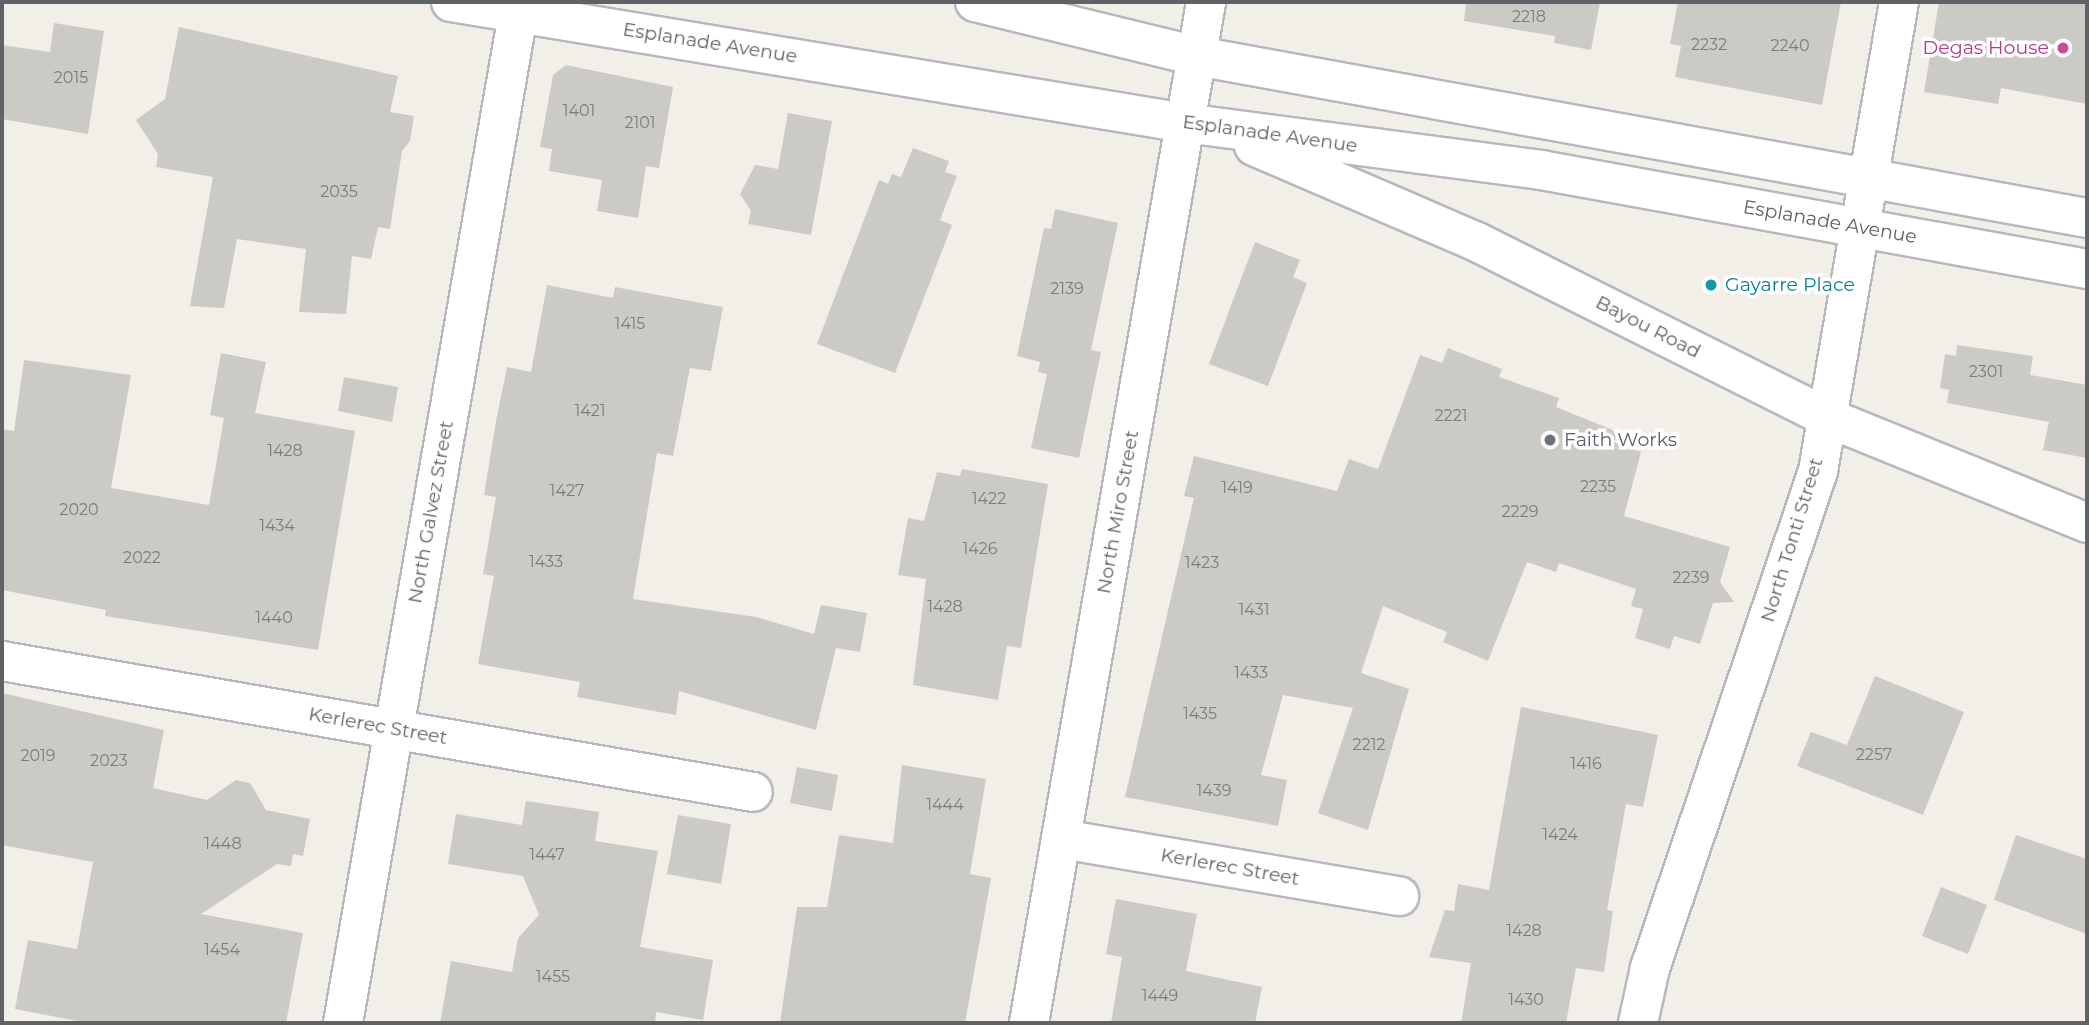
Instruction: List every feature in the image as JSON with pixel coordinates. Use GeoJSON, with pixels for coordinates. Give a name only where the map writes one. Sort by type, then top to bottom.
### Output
{"type":"FeatureCollection","features":[{"type":"Feature","properties":{"kind":"street","name":"Esplanade Avenue"},"geometry":{"type":"LineString","coordinates":[[451,2],[519,7],[1198,125],[1541,170],[2087,269]]}},
{"type":"Feature","properties":{"kind":"street"},"geometry":{"type":"LineString","coordinates":[[975,2],[1197,56],[2087,218]]}},
{"type":"Feature","properties":{"kind":"street","name":"North Miro Street"},"geometry":{"type":"LineString","coordinates":[[1029,1023],[1061,839],[1198,125],[1197,56],[1206,2]]}},
{"type":"Feature","properties":{"kind":"street","name":"North Tonti Street"},"geometry":{"type":"LineString","coordinates":[[1638,1023],[1650,968],[1818,471],[1899,2]]}},
{"type":"Feature","properties":{"kind":"street","name":"North Galvez Street"},"geometry":{"type":"LineString","coordinates":[[343,1023],[519,7]]}},
{"type":"Feature","properties":{"kind":"street","name":"Bayou Road"},"geometry":{"type":"LineString","coordinates":[[1198,125],[1477,242],[1826,417],[2087,523]]}},
{"type":"Feature","properties":{"kind":"street","name":"Kerlerec Street"},"geometry":{"type":"LineString","coordinates":[[2,661],[753,792]]}},
{"type":"Feature","properties":{"kind":"street","name":"Kerlerec Street"},"geometry":{"type":"LineString","coordinates":[[1061,839],[1399,896]]}},
{"type":"Feature","properties":{"kind":"building"},"geometry":{"type":"Polygon","coordinates":[[[1466,2],[1600,2],[1591,50],[1554,43],[1555,36],[1464,21],[1466,2]]]}},
{"type":"Feature","properties":{"kind":"building"},"geometry":{"type":"Polygon","coordinates":[[[1678,2],[1841,2],[1822,105],[1675,77],[1681,46],[1670,44],[1678,2]]]}},
{"type":"Feature","properties":{"kind":"building"},"geometry":{"type":"Polygon","coordinates":[[[1939,2],[2087,2],[2087,104],[2001,88],[1998,104],[1924,92],[1939,2]]]}},
{"type":"Feature","properties":{"kind":"building"},"geometry":{"type":"Polygon","coordinates":[[[54,23],[104,31],[88,134],[2,119],[2,45],[50,52],[54,23]]]}},
{"type":"Feature","properties":{"kind":"building"},"geometry":{"type":"Polygon","coordinates":[[[179,27],[398,76],[390,112],[414,116],[410,141],[402,151],[390,229],[378,227],[371,259],[352,256],[346,314],[299,312],[306,249],[237,239],[224,308],[190,306],[213,177],[156,167],[158,154],[136,120],[165,99],[179,27]]]}},
{"type":"Feature","properties":{"kind":"building"},"geometry":{"type":"Polygon","coordinates":[[[566,65],[673,87],[659,168],[646,166],[638,218],[597,211],[602,180],[549,171],[552,149],[540,147],[553,75],[566,65]]]}},
{"type":"Feature","properties":{"kind":"building"},"geometry":{"type":"Polygon","coordinates":[[[788,113],[832,121],[811,235],[748,224],[751,211],[740,194],[755,165],[778,169],[788,113]]]}},
{"type":"Feature","properties":{"kind":"building"},"geometry":{"type":"Polygon","coordinates":[[[913,148],[949,161],[945,172],[957,176],[940,220],[952,225],[895,373],[817,344],[879,180],[888,184],[892,174],[901,177],[913,148]]]}},
{"type":"Feature","properties":{"kind":"building"},"geometry":{"type":"Polygon","coordinates":[[[1055,209],[1118,223],[1091,350],[1101,352],[1079,458],[1031,448],[1047,374],[1038,372],[1040,362],[1017,356],[1044,228],[1051,229],[1055,209]]]}},
{"type":"Feature","properties":{"kind":"building"},"geometry":{"type":"Polygon","coordinates":[[[1255,242],[1300,260],[1293,277],[1307,283],[1268,386],[1209,364],[1255,242]]]}},
{"type":"Feature","properties":{"kind":"building"},"geometry":{"type":"Polygon","coordinates":[[[547,285],[613,298],[615,287],[723,307],[711,371],[690,368],[673,456],[657,453],[633,599],[756,617],[814,634],[821,605],[867,613],[860,652],[836,648],[816,730],[679,691],[676,715],[577,697],[580,682],[478,664],[494,576],[483,574],[496,497],[484,495],[496,421],[507,367],[531,372],[547,285]]]}},
{"type":"Feature","properties":{"kind":"building"},"geometry":{"type":"Polygon","coordinates":[[[1957,345],[2033,356],[2030,375],[2087,385],[2087,458],[2043,450],[2049,422],[1947,403],[1949,390],[1940,388],[1945,354],[1956,356],[1957,345]]]}},
{"type":"Feature","properties":{"kind":"building"},"geometry":{"type":"Polygon","coordinates":[[[1448,348],[1502,369],[1499,377],[1559,398],[1556,407],[1618,432],[1614,442],[1641,452],[1624,516],[1730,547],[1720,582],[1734,602],[1713,603],[1700,644],[1674,636],[1670,649],[1635,638],[1643,609],[1631,606],[1636,589],[1559,563],[1556,572],[1527,562],[1488,661],[1443,642],[1447,632],[1383,606],[1361,673],[1409,689],[1368,830],[1318,813],[1353,708],[1283,695],[1261,775],[1287,780],[1278,826],[1125,797],[1194,498],[1184,496],[1194,456],[1337,491],[1349,459],[1378,469],[1420,355],[1442,363],[1448,348]]]}},
{"type":"Feature","properties":{"kind":"building"},"geometry":{"type":"Polygon","coordinates":[[[221,353],[266,362],[255,413],[355,431],[318,650],[105,616],[106,610],[2,590],[2,429],[14,431],[24,360],[131,375],[111,488],[209,505],[224,418],[210,415],[221,353]]]}},
{"type":"Feature","properties":{"kind":"building"},"geometry":{"type":"Polygon","coordinates":[[[344,377],[398,387],[392,422],[338,411],[344,377]]]}},
{"type":"Feature","properties":{"kind":"building"},"geometry":{"type":"Polygon","coordinates":[[[962,469],[1048,484],[1021,648],[1007,646],[998,700],[913,685],[926,579],[898,575],[908,518],[924,521],[937,472],[960,476],[962,469]]]}},
{"type":"Feature","properties":{"kind":"building"},"geometry":{"type":"Polygon","coordinates":[[[1875,676],[1964,712],[1923,815],[1797,766],[1811,732],[1847,745],[1875,676]]]}},
{"type":"Feature","properties":{"kind":"building"},"geometry":{"type":"Polygon","coordinates":[[[2,693],[164,730],[153,788],[207,800],[236,780],[250,783],[266,810],[310,819],[303,856],[293,854],[291,866],[277,864],[201,914],[303,933],[286,1023],[88,1023],[15,1009],[28,940],[77,949],[93,862],[2,845],[2,693]]]}},
{"type":"Feature","properties":{"kind":"building"},"geometry":{"type":"Polygon","coordinates":[[[1521,707],[1658,735],[1643,807],[1626,804],[1607,910],[1613,911],[1604,972],[1576,968],[1566,1023],[1461,1023],[1471,963],[1429,957],[1445,910],[1454,911],[1458,884],[1489,890],[1521,707]]]}},
{"type":"Feature","properties":{"kind":"building"},"geometry":{"type":"Polygon","coordinates":[[[902,765],[986,779],[970,874],[991,878],[965,1023],[780,1023],[797,907],[827,907],[839,835],[893,843],[902,765]]]}},
{"type":"Feature","properties":{"kind":"building"},"geometry":{"type":"Polygon","coordinates":[[[797,767],[838,775],[832,811],[790,803],[797,767]]]}},
{"type":"Feature","properties":{"kind":"building"},"geometry":{"type":"Polygon","coordinates":[[[526,801],[599,812],[595,841],[658,851],[640,947],[713,960],[703,1020],[656,1012],[655,1023],[440,1023],[451,961],[512,972],[518,938],[539,915],[523,876],[448,864],[456,814],[522,825],[526,801]]]}},
{"type":"Feature","properties":{"kind":"building"},"geometry":{"type":"Polygon","coordinates":[[[678,815],[731,824],[721,884],[667,874],[678,815]]]}},
{"type":"Feature","properties":{"kind":"building"},"geometry":{"type":"Polygon","coordinates":[[[2016,835],[2087,859],[2087,934],[1994,900],[2016,835]]]}},
{"type":"Feature","properties":{"kind":"building"},"geometry":{"type":"Polygon","coordinates":[[[1941,887],[1987,905],[1968,954],[1922,936],[1941,887]]]}},
{"type":"Feature","properties":{"kind":"building"},"geometry":{"type":"Polygon","coordinates":[[[1116,899],[1197,914],[1186,971],[1262,987],[1255,1023],[1111,1023],[1122,957],[1106,954],[1116,899]]]}},
{"type":"Feature","properties":{"kind":"place","name":"Degas House"},"geometry":{"type":"Point","coordinates":[2063,48]}},
{"type":"Feature","properties":{"kind":"place","name":"Gayarre Place"},"geometry":{"type":"Point","coordinates":[1711,285]}},
{"type":"Feature","properties":{"kind":"place","name":"Faith Works"},"geometry":{"type":"Point","coordinates":[1550,440]}}]}
